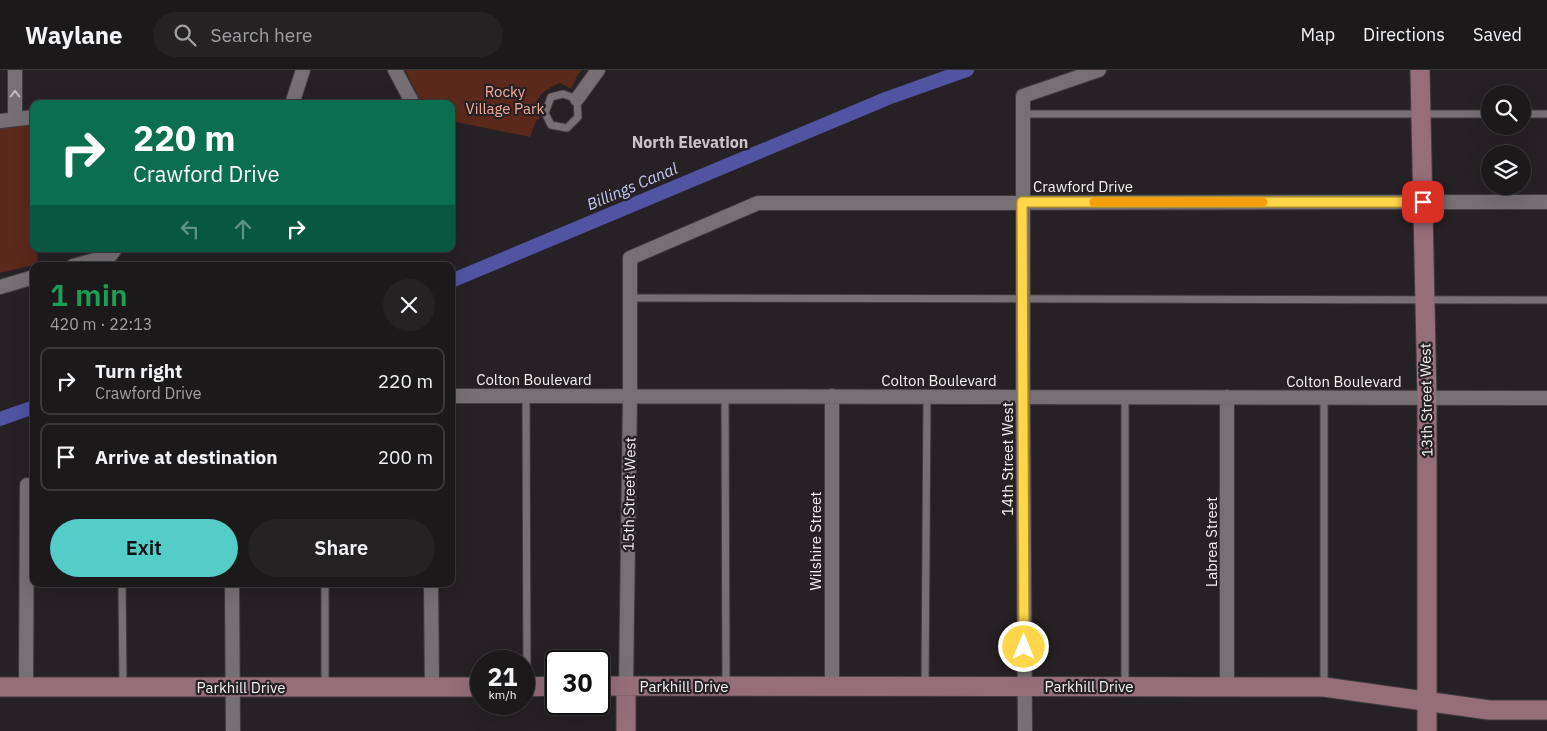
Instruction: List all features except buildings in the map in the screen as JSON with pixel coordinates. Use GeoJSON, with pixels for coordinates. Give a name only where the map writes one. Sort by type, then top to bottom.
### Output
{"type":"FeatureCollection","features":[{"type":"Feature","properties":{"kind":"street"},"geometry":{"type":"LineString","coordinates":[[15,70],[15,119]]}},
{"type":"Feature","properties":{"kind":"street"},"geometry":{"type":"LineString","coordinates":[[293,100],[303,70]]}},
{"type":"Feature","properties":{"kind":"street"},"geometry":{"type":"LineString","coordinates":[[395,70],[411,100]]}},
{"type":"Feature","properties":{"kind":"street"},"geometry":{"type":"LineString","coordinates":[[577,99],[598,70]]}},
{"type":"Feature","properties":{"kind":"street","name":"14th Street West"},"geometry":{"type":"LineString","coordinates":[[1025,731],[1023,96],[1099,70]]}},
{"type":"Feature","properties":{"kind":"street","name":"13th Street West"},"geometry":{"type":"LineString","coordinates":[[1420,70],[1427,398],[1427,731]]}},
{"type":"Feature","properties":{"kind":"street"},"geometry":{"type":"LineString","coordinates":[[0,121],[30,117]]}},
{"type":"Feature","properties":{"kind":"street","name":"Crawford Drive"},"geometry":{"type":"LineString","coordinates":[[630,258],[758,203],[1547,202]]}},
{"type":"Feature","properties":{"kind":"street"},"geometry":{"type":"LineString","coordinates":[[88,262],[110,256],[113,252]]}},
{"type":"Feature","properties":{"kind":"street","name":"15th Street West"},"geometry":{"type":"LineString","coordinates":[[626,731],[630,258]]}},
{"type":"Feature","properties":{"kind":"street"},"geometry":{"type":"LineString","coordinates":[[0,287],[30,278]]}},
{"type":"Feature","properties":{"kind":"street","name":"Colton Boulevard"},"geometry":{"type":"LineString","coordinates":[[455,396],[1547,398]]}},
{"type":"Feature","properties":{"kind":"street","name":"Wilshire Street"},"geometry":{"type":"LineString","coordinates":[[832,396],[832,686]]}},
{"type":"Feature","properties":{"kind":"street","name":"Labrea Street"},"geometry":{"type":"LineString","coordinates":[[1227,397],[1227,686]]}},
{"type":"Feature","properties":{"kind":"street"},"geometry":{"type":"LineString","coordinates":[[26,687],[27,485]]}},
{"type":"Feature","properties":{"kind":"street"},"geometry":{"type":"LineString","coordinates":[[232,587],[233,731]]}},
{"type":"Feature","properties":{"kind":"street"},"geometry":{"type":"LineString","coordinates":[[431,587],[432,687]]}},
{"type":"Feature","properties":{"kind":"street","name":"Parkhill Drive"},"geometry":{"type":"LineString","coordinates":[[610,686],[1324,687],[1489,710],[1547,710]]}},
{"type":"Feature","properties":{"kind":"street","name":"Parkhill Drive"},"geometry":{"type":"LineString","coordinates":[[0,687],[470,687]]}},
{"type":"Feature","properties":{"kind":"lane"},"geometry":{"type":"LineString","coordinates":[[563,94],[577,99],[578,117],[567,128],[551,126],[545,113],[551,97],[563,94]]}},
{"type":"Feature","properties":{"kind":"lane"},"geometry":{"type":"LineString","coordinates":[[1023,114],[1481,114]]}},
{"type":"Feature","properties":{"kind":"lane"},"geometry":{"type":"LineString","coordinates":[[1531,114],[1547,114]]}},
{"type":"Feature","properties":{"kind":"lane"},"geometry":{"type":"LineString","coordinates":[[630,298],[1547,300]]}},
{"type":"Feature","properties":{"kind":"lane"},"geometry":{"type":"LineString","coordinates":[[525,650],[526,396]]}},
{"type":"Feature","properties":{"kind":"lane"},"geometry":{"type":"LineString","coordinates":[[725,396],[726,686]]}},
{"type":"Feature","properties":{"kind":"lane"},"geometry":{"type":"LineString","coordinates":[[925,686],[927,396]]}},
{"type":"Feature","properties":{"kind":"lane"},"geometry":{"type":"LineString","coordinates":[[1124,397],[1125,686]]}},
{"type":"Feature","properties":{"kind":"lane"},"geometry":{"type":"LineString","coordinates":[[1324,397],[1324,687]]}},
{"type":"Feature","properties":{"kind":"lane"},"geometry":{"type":"LineString","coordinates":[[122,587],[123,687]]}},
{"type":"Feature","properties":{"kind":"lane"},"geometry":{"type":"LineString","coordinates":[[325,587],[325,687]]}},
{"type":"Feature","properties":{"kind":"green space","name":"Rocky Village Park"},"geometry":{"type":"Polygon","coordinates":[[[405,70],[582,70],[571,89],[560,83],[540,96],[536,106],[540,118],[536,121],[530,137],[455,122],[455,100],[420,100],[405,70]]]}},
{"type":"Feature","properties":{"kind":"green space"},"geometry":{"type":"Polygon","coordinates":[[[30,124],[30,252],[37,252],[38,262],[30,262],[30,266],[0,273],[0,128],[30,124]]]}},
{"type":"Feature","properties":{"kind":"waterway","name":"Billings Canal"},"geometry":{"type":"LineString","coordinates":[[455,279],[888,98],[967,70]]}},
{"type":"Feature","properties":{"kind":"waterway","name":"Billings Canal"},"geometry":{"type":"LineString","coordinates":[[0,419],[30,408]]}},
{"type":"Feature","properties":{"kind":"slow traffic"},"geometry":{"type":"LineString","coordinates":[[1094,202],[1263,202]]}},
{"type":"Feature","properties":{"kind":"district","name":"North Elevation"},"geometry":{"type":"Point","coordinates":[690,142]}},
{"type":"Feature","properties":{"kind":"route"},"geometry":{"type":"LineString","coordinates":[[1024,647],[1022,202],[1423,202]]}}]}
